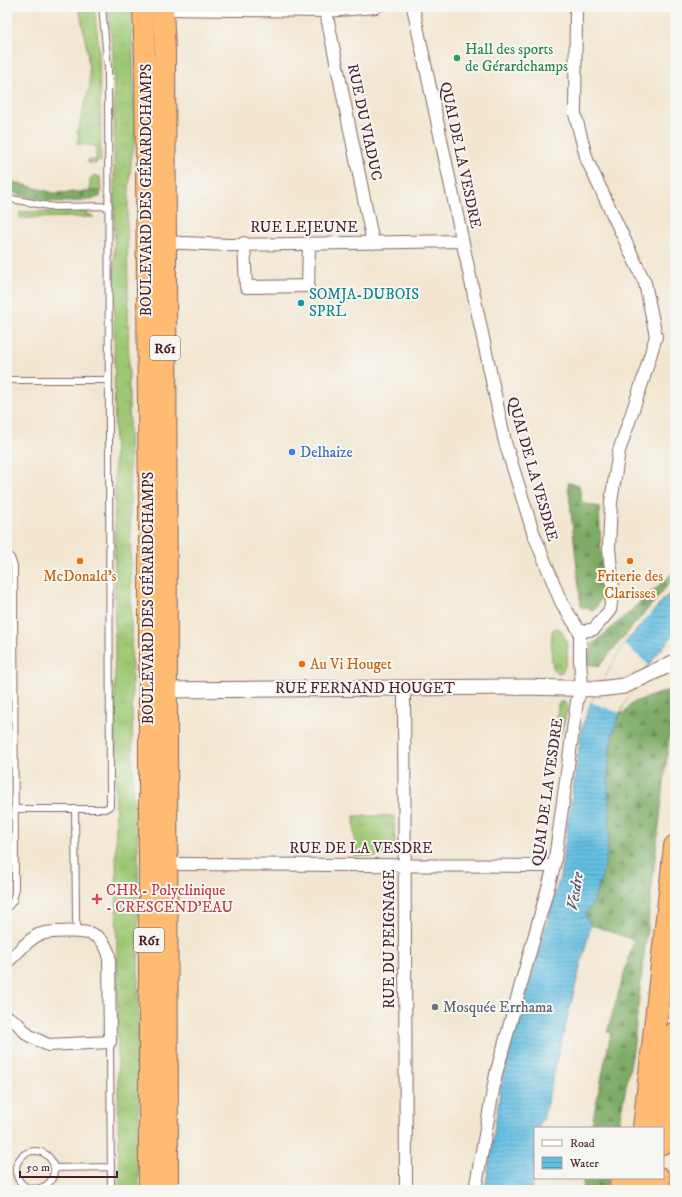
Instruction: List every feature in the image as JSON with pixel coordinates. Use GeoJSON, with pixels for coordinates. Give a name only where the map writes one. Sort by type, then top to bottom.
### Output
{"type":"FeatureCollection","features":[{"type":"Feature","properties":{"kind":"highway","name":"BOULEVARD DES GÉRARDCHAMPS"},"geometry":{"type":"LineString","coordinates":[[143,7],[156,242]]}},
{"type":"Feature","properties":{"kind":"highway","name":"BOULEVARD DES GÉRARDCHAMPS"},"geometry":{"type":"LineString","coordinates":[[149,1190],[157,690],[156,242],[165,52],[163,8]]}},
{"type":"Feature","properties":{"kind":"highway","name":"BOULEVARD DES GÉRARDCHAMPS"},"geometry":{"type":"LineString","coordinates":[[157,690],[167,864],[168,1190]]}},
{"type":"Feature","properties":{"kind":"highway"},"geometry":{"type":"LineString","coordinates":[[643,1123],[675,846]]}},
{"type":"Feature","properties":{"kind":"highway"},"geometry":{"type":"LineString","coordinates":[[664,1134],[675,1033]]}},
{"type":"Feature","properties":{"kind":"highway"},"geometry":{"type":"LineString","coordinates":[[620,1190],[623,1179]]}},
{"type":"Feature","properties":{"kind":"highway"},"geometry":{"type":"LineString","coordinates":[[638,1190],[639,1179]]}},
{"type":"Feature","properties":{"kind":"highway"},"geometry":{"type":"LineString","coordinates":[[658,1190],[659,1179]]}},
{"type":"Feature","properties":{"kind":"street"},"geometry":{"type":"LineString","coordinates":[[163,8],[325,9],[376,7]]}},
{"type":"Feature","properties":{"kind":"street","name":"QUAI DE LA VESDRE"},"geometry":{"type":"LineString","coordinates":[[412,7],[505,442],[527,517],[561,602],[580,632],[582,687],[576,708],[554,866],[496,1074],[475,1190]]}},
{"type":"Feature","properties":{"kind":"street"},"geometry":{"type":"LineString","coordinates":[[576,7],[575,114],[587,160],[645,283],[656,336],[619,452],[611,502],[609,548],[613,590],[610,610],[594,629],[580,632]]}},
{"type":"Feature","properties":{"kind":"street","name":"RUE DU VIADUC"},"geometry":{"type":"LineString","coordinates":[[325,9],[373,243]]}},
{"type":"Feature","properties":{"kind":"street","name":"RUE LEJEUNE"},"geometry":{"type":"LineString","coordinates":[[156,242],[190,244],[309,244],[462,241]]}},
{"type":"Feature","properties":{"kind":"street"},"geometry":{"type":"LineString","coordinates":[[244,243],[246,287],[308,286],[309,244]]}},
{"type":"Feature","properties":{"kind":"street"},"geometry":{"type":"LineString","coordinates":[[632,685],[675,662]]}},
{"type":"Feature","properties":{"kind":"street"},"geometry":{"type":"LineString","coordinates":[[632,685],[656,683],[675,674]]}},
{"type":"Feature","properties":{"kind":"street","name":"RUE FERNAND HOUGET"},"geometry":{"type":"LineString","coordinates":[[157,690],[404,687],[599,688],[632,685]]}},
{"type":"Feature","properties":{"kind":"street","name":"RUE DU PEIGNAGE"},"geometry":{"type":"LineString","coordinates":[[404,687],[406,1190]]}},
{"type":"Feature","properties":{"kind":"street","name":"RUE DE LA VESDRE"},"geometry":{"type":"LineString","coordinates":[[167,864],[404,864],[554,866]]}},
{"type":"Feature","properties":{"kind":"street"},"geometry":{"type":"LineString","coordinates":[[7,962],[39,935],[47,932],[93,934],[106,947],[109,954],[110,1042],[48,1045],[28,1035],[17,1022],[7,1017]]}},
{"type":"Feature","properties":{"kind":"lane"},"geometry":{"type":"LineString","coordinates":[[14,809],[105,809],[109,808],[110,803],[108,67],[102,7]]}},
{"type":"Feature","properties":{"kind":"lane"},"geometry":{"type":"LineString","coordinates":[[7,198],[54,207],[109,206]]}},
{"type":"Feature","properties":{"kind":"lane"},"geometry":{"type":"LineString","coordinates":[[7,380],[109,380]]}},
{"type":"Feature","properties":{"kind":"lane"},"geometry":{"type":"LineString","coordinates":[[7,553],[14,566],[15,893],[9,906]]}},
{"type":"Feature","properties":{"kind":"lane"},"geometry":{"type":"LineString","coordinates":[[75,809],[76,920],[79,933]]}},
{"type":"Feature","properties":{"kind":"lane"},"geometry":{"type":"LineString","coordinates":[[110,1042],[111,1190]]}},
{"type":"Feature","properties":{"kind":"lane"},"geometry":{"type":"LineString","coordinates":[[31,1152],[42,1153],[47,1156],[54,1168],[51,1180],[42,1188],[36,1190],[24,1186],[16,1176],[17,1163],[21,1157],[31,1152]]}},
{"type":"Feature","properties":{"kind":"lane"},"geometry":{"type":"LineString","coordinates":[[54,1168],[111,1167]]}},
{"type":"Feature","properties":{"kind":"green space"},"geometry":{"type":"Polygon","coordinates":[[[79,7],[94,7],[99,48],[101,161],[97,161],[96,164],[88,163],[88,160],[96,160],[96,146],[77,144],[79,134],[77,133],[90,85],[87,49],[79,7]]]}},
{"type":"Feature","properties":{"kind":"green space"},"geometry":{"type":"Polygon","coordinates":[[[108,7],[131,7],[136,136],[131,161],[127,221],[133,797],[138,824],[139,1190],[119,1190],[115,732],[114,97],[113,53],[108,7]]]}},
{"type":"Feature","properties":{"kind":"green space"},"geometry":{"type":"Polygon","coordinates":[[[94,175],[100,177],[101,191],[90,191],[90,179],[94,175]]]}},
{"type":"Feature","properties":{"kind":"green space"},"geometry":{"type":"Polygon","coordinates":[[[7,180],[54,193],[101,191],[100,197],[87,200],[53,202],[31,198],[7,191],[7,180]]]}},
{"type":"Feature","properties":{"kind":"green space"},"geometry":{"type":"Polygon","coordinates":[[[81,211],[94,217],[20,218],[20,212],[81,211]]]}},
{"type":"Feature","properties":{"kind":"green space"},"geometry":{"type":"Polygon","coordinates":[[[568,483],[579,485],[582,503],[599,507],[603,595],[594,610],[581,607],[568,483]]]}},
{"type":"Feature","properties":{"kind":"green space"},"geometry":{"type":"Polygon","coordinates":[[[675,571],[675,577],[599,666],[587,664],[591,646],[675,571]]]}},
{"type":"Feature","properties":{"kind":"green space"},"geometry":{"type":"Polygon","coordinates":[[[556,628],[560,629],[563,633],[567,644],[565,667],[562,672],[557,673],[554,671],[552,661],[552,631],[556,628]]]}},
{"type":"Feature","properties":{"kind":"green space"},"geometry":{"type":"Polygon","coordinates":[[[675,688],[633,1051],[618,1127],[591,1127],[611,1033],[607,1032],[634,940],[591,925],[585,916],[599,887],[609,780],[609,753],[619,713],[625,713],[631,703],[675,688]]]}},
{"type":"Feature","properties":{"kind":"green space"},"geometry":{"type":"Polygon","coordinates":[[[560,702],[564,702],[568,707],[560,737],[557,737],[558,705],[560,702]]]}},
{"type":"Feature","properties":{"kind":"green space"},"geometry":{"type":"Polygon","coordinates":[[[354,816],[394,816],[395,851],[391,856],[355,856],[354,816]]]}},
{"type":"Feature","properties":{"kind":"green space"},"geometry":{"type":"Polygon","coordinates":[[[584,1179],[608,1179],[605,1190],[582,1190],[584,1179]]]}},
{"type":"Feature","properties":{"kind":"water","name":"Vesdre"},"geometry":{"type":"Polygon","coordinates":[[[675,587],[675,633],[642,674],[624,704],[612,737],[608,763],[609,835],[606,859],[596,895],[585,916],[591,925],[543,1120],[540,1120],[539,1127],[534,1127],[534,1167],[531,1190],[485,1190],[502,1080],[560,877],[582,728],[591,702],[624,644],[675,587]]]}},
{"type":"Feature","properties":{"kind":"pier"},"geometry":{"type":"Polygon","coordinates":[[[624,644],[648,664],[619,713],[591,702],[624,644]]]}},
{"type":"Feature","properties":{"kind":"place","name":"Hall des sports de Gérardchamps"},"geometry":{"type":"Point","coordinates":[457,58]}},
{"type":"Feature","properties":{"kind":"place","name":"SOMJA-DUBOIS SPRL"},"geometry":{"type":"Point","coordinates":[301,303]}},
{"type":"Feature","properties":{"kind":"place","name":"Delhaize"},"geometry":{"type":"Point","coordinates":[292,452]}},
{"type":"Feature","properties":{"kind":"place","name":"McDonald's"},"geometry":{"type":"Point","coordinates":[80,561]}},
{"type":"Feature","properties":{"kind":"place","name":"Friterie des Clarisses"},"geometry":{"type":"Point","coordinates":[630,561]}},
{"type":"Feature","properties":{"kind":"place","name":"Au Vi Houget"},"geometry":{"type":"Point","coordinates":[302,664]}},
{"type":"Feature","properties":{"kind":"place","name":"CHR - Polyclinique - CRESCEND'EAU"},"geometry":{"type":"Point","coordinates":[97,899]}},
{"type":"Feature","properties":{"kind":"place","name":"Mosquée Errhama"},"geometry":{"type":"Point","coordinates":[435,1007]}}]}
